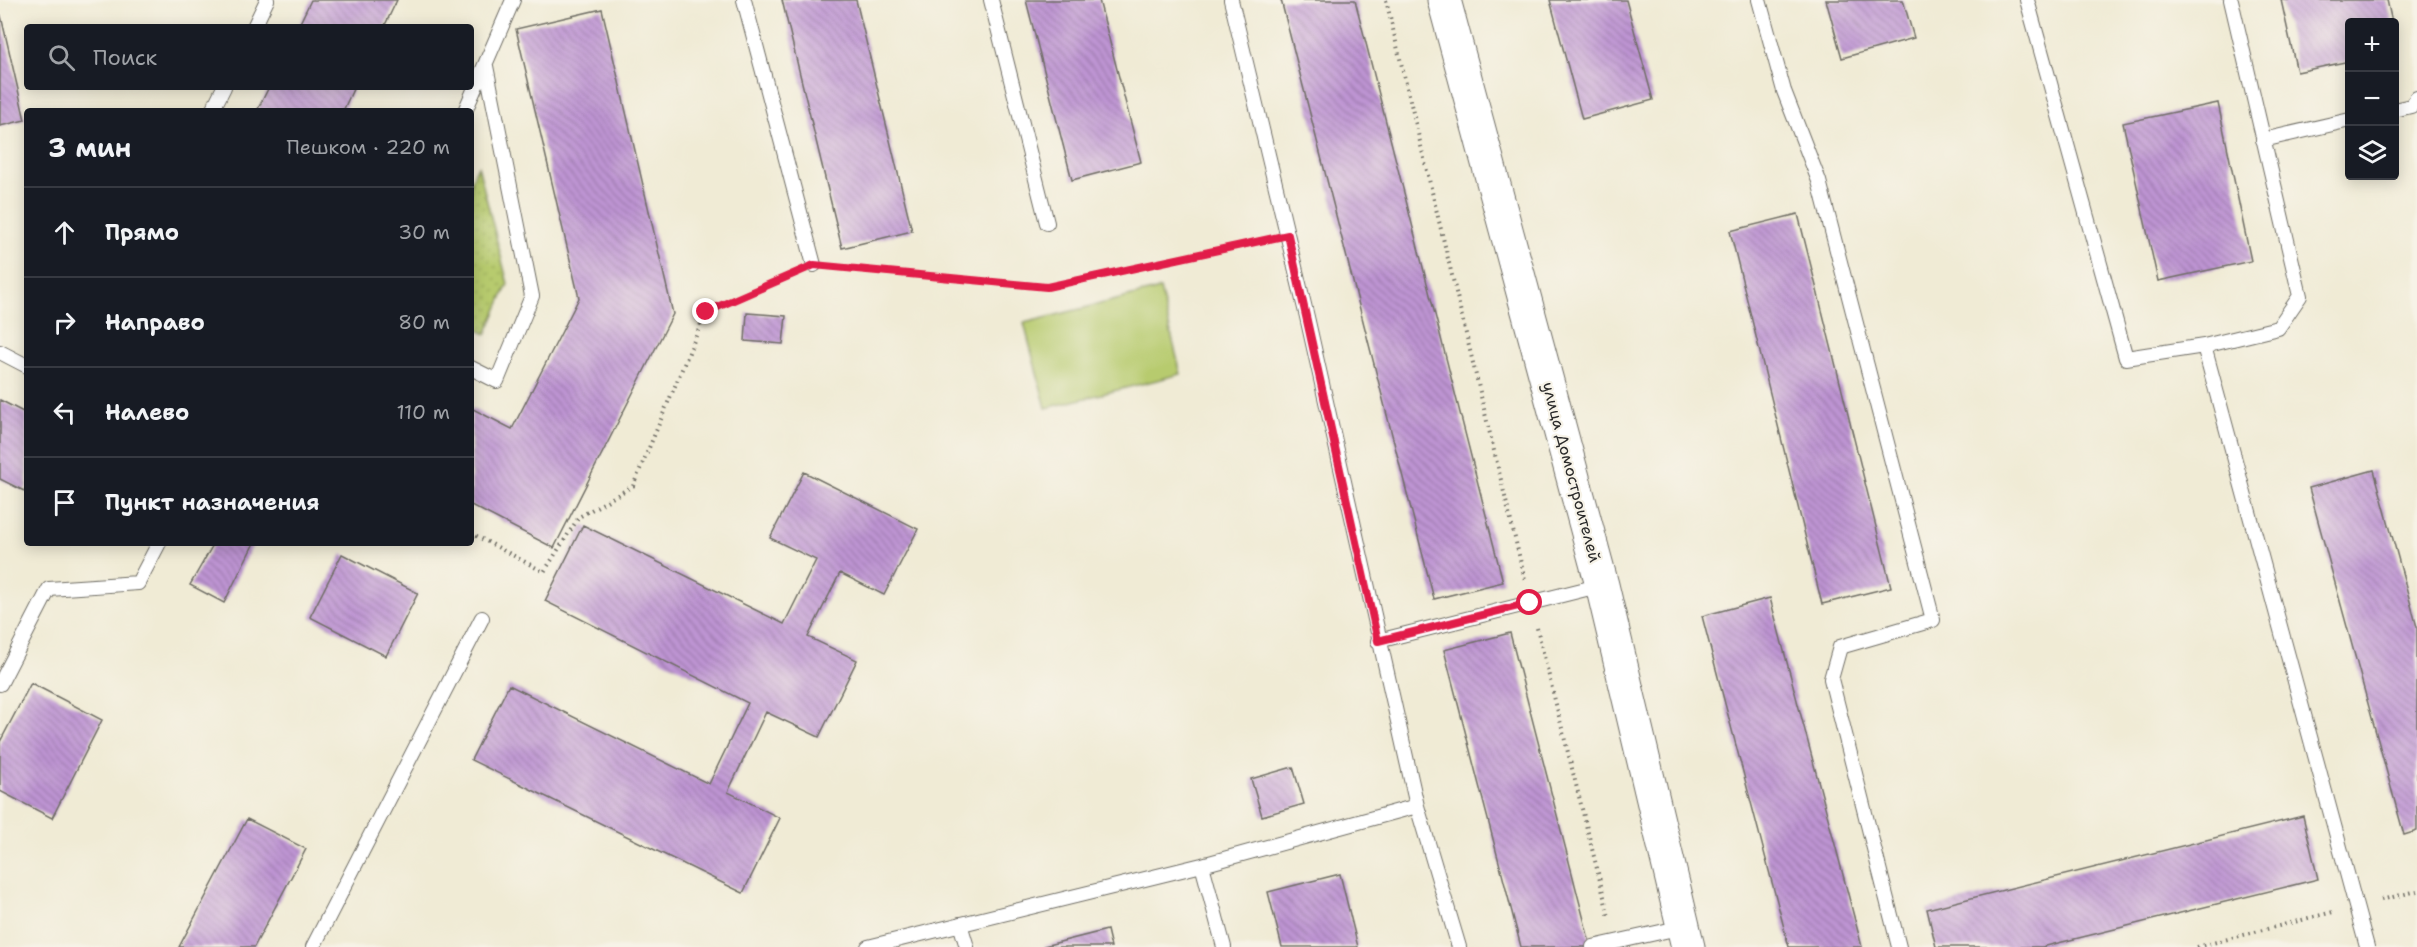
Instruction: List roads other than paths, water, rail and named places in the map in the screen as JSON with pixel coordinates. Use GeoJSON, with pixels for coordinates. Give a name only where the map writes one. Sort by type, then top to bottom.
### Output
{"type":"FeatureCollection","features":[{"type":"Feature","properties":{"kind":"street","name":"улица Домостроителей"},"geometry":{"type":"LineString","coordinates":[[1444,0],[1602,585],[1685,937]]}},
{"type":"Feature","properties":{"kind":"lane"},"geometry":{"type":"LineString","coordinates":[[255,24],[267,0]]}},
{"type":"Feature","properties":{"kind":"lane"},"geometry":{"type":"LineString","coordinates":[[466,108],[513,0]]}},
{"type":"Feature","properties":{"kind":"lane"},"geometry":{"type":"LineString","coordinates":[[744,0],[814,265]]}},
{"type":"Feature","properties":{"kind":"lane"},"geometry":{"type":"LineString","coordinates":[[991,0],[1047,223]]}},
{"type":"Feature","properties":{"kind":"lane"},"geometry":{"type":"LineString","coordinates":[[1759,0],[1784,92],[1819,181],[1933,620],[1840,647],[1831,679],[1899,947]]}},
{"type":"Feature","properties":{"kind":"lane"},"geometry":{"type":"LineString","coordinates":[[2027,0],[2126,358],[2204,346],[2278,328],[2300,296],[2231,0]]}},
{"type":"Feature","properties":{"kind":"lane"},"geometry":{"type":"LineString","coordinates":[[1236,1],[1378,641],[1418,806],[1459,947]]}},
{"type":"Feature","properties":{"kind":"lane"},"geometry":{"type":"LineString","coordinates":[[474,370],[497,381],[532,296],[486,66]]}},
{"type":"Feature","properties":{"kind":"lane"},"geometry":{"type":"LineString","coordinates":[[214,108],[222,90]]}},
{"type":"Feature","properties":{"kind":"lane"},"geometry":{"type":"LineString","coordinates":[[2399,109],[2411,106],[2417,98]]}},
{"type":"Feature","properties":{"kind":"lane"},"geometry":{"type":"LineString","coordinates":[[2263,140],[2345,121]]}},
{"type":"Feature","properties":{"kind":"lane"},"geometry":{"type":"LineString","coordinates":[[2204,346],[2367,947]]}},
{"type":"Feature","properties":{"kind":"lane"},"geometry":{"type":"LineString","coordinates":[[0,352],[24,364]]}},
{"type":"Feature","properties":{"kind":"lane"},"geometry":{"type":"LineString","coordinates":[[0,684],[50,589],[138,584],[157,546]]}},
{"type":"Feature","properties":{"kind":"lane"},"geometry":{"type":"LineString","coordinates":[[1378,641],[1602,585]]}},
{"type":"Feature","properties":{"kind":"lane"},"geometry":{"type":"LineString","coordinates":[[313,947],[482,618]]}},
{"type":"Feature","properties":{"kind":"lane"},"geometry":{"type":"LineString","coordinates":[[868,947],[1202,865],[1418,806]]}},
{"type":"Feature","properties":{"kind":"lane"},"geometry":{"type":"LineString","coordinates":[[1202,865],[1224,947]]}},
{"type":"Feature","properties":{"kind":"lane"},"geometry":{"type":"LineString","coordinates":[[960,924],[967,947]]}},
{"type":"Feature","properties":{"kind":"lane"},"geometry":{"type":"LineString","coordinates":[[1593,947],[1616,942],[1685,937]]}}]}
